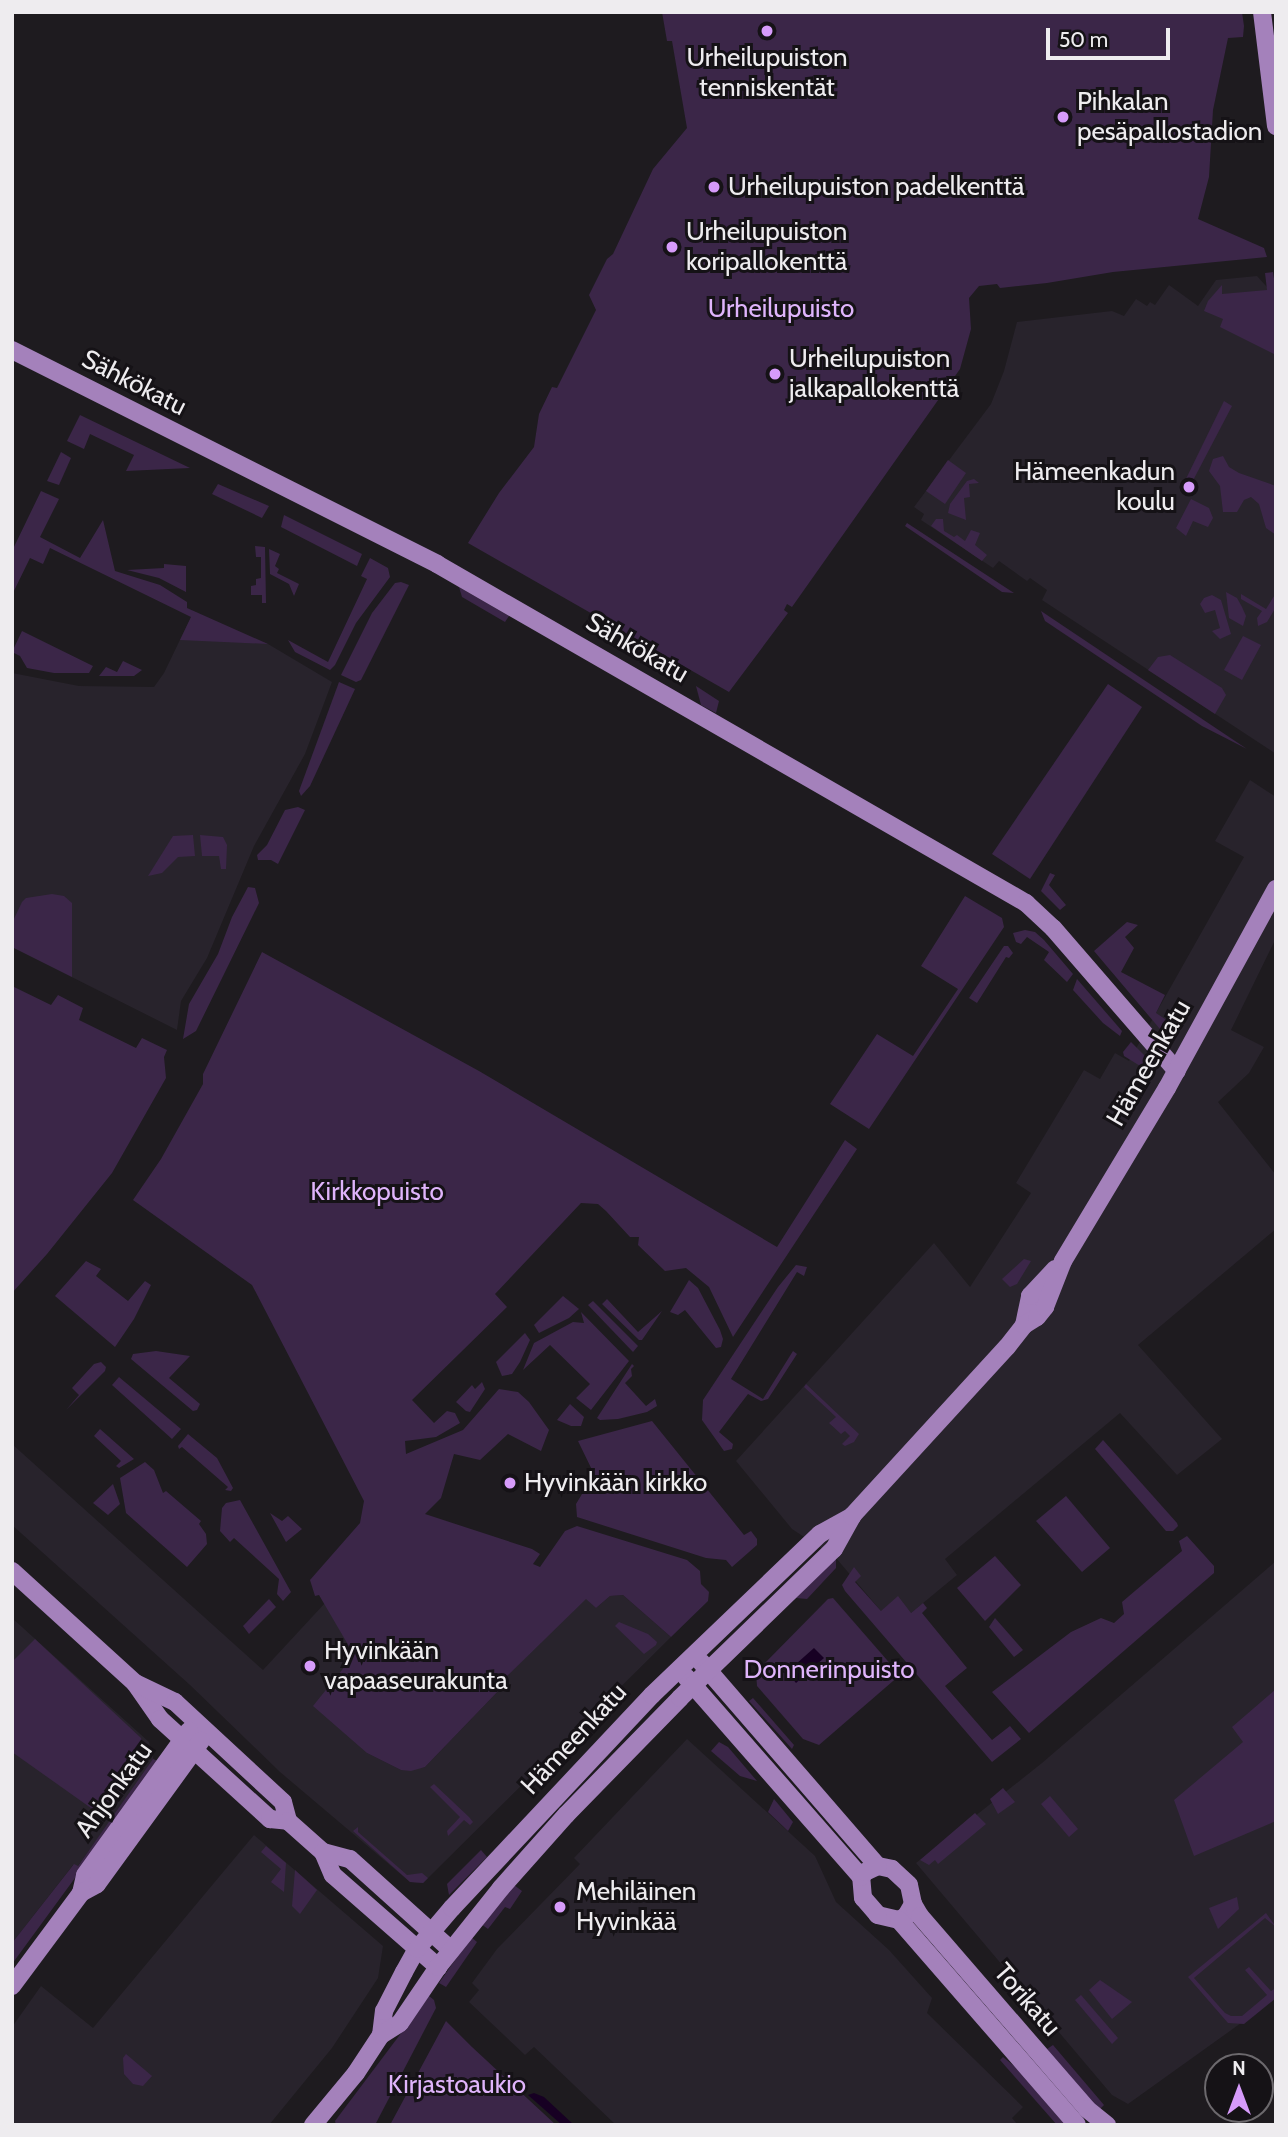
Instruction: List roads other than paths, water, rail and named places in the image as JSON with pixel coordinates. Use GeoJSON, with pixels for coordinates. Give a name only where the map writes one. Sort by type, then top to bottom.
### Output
{"type":"FeatureCollection","features":[{"type":"Feature","properties":{"kind":"main road"},"geometry":{"type":"LineString","coordinates":[[1262,12],[1276,126]]}},
{"type":"Feature","properties":{"kind":"main road","name":"Sähkökatu"},"geometry":{"type":"LineString","coordinates":[[12,351],[437,564],[1026,903],[1052,928],[1177,1071]]}},
{"type":"Feature","properties":{"kind":"main road","name":"Hämeenkatu"},"geometry":{"type":"LineString","coordinates":[[313,2125],[356,2073],[381,2035],[400,2023],[451,1950],[566,1815],[693,1685],[834,1549],[852,1516],[1007,1347],[1024,1325],[1030,1296],[1063,1261],[1177,1071],[1276,889]]}},
{"type":"Feature","properties":{"kind":"main road","name":"Hämeenkatu"},"geometry":{"type":"LineString","coordinates":[[381,2035],[384,2011],[417,1949],[431,1933],[679,1669],[820,1534],[852,1516]]}},
{"type":"Feature","properties":{"kind":"main road"},"geometry":{"type":"LineString","coordinates":[[12,1571],[135,1683],[160,1719],[270,1819],[288,1821]]}},
{"type":"Feature","properties":{"kind":"main road"},"geometry":{"type":"LineString","coordinates":[[694,1655],[877,1866]]}},
{"type":"Feature","properties":{"kind":"main road"},"geometry":{"type":"LineString","coordinates":[[679,1669],[861,1877],[863,1898],[878,1915],[899,1920],[906,1916],[914,1904],[909,1885],[892,1869],[877,1866],[861,1877]]}},
{"type":"Feature","properties":{"kind":"main road"},"geometry":{"type":"LineString","coordinates":[[135,1683],[175,1702],[283,1802],[288,1821],[323,1852],[333,1875],[438,1967]]}},
{"type":"Feature","properties":{"kind":"main road","name":"Ahjonkatu"},"geometry":{"type":"LineString","coordinates":[[12,1986],[81,1893],[97,1884],[202,1727]]}},
{"type":"Feature","properties":{"kind":"main road"},"geometry":{"type":"LineString","coordinates":[[323,1852],[350,1859],[451,1950]]}},
{"type":"Feature","properties":{"kind":"main road","name":"Torikatu"},"geometry":{"type":"LineString","coordinates":[[914,1904],[920,1916],[1087,2109],[1107,2125]]}},
{"type":"Feature","properties":{"kind":"main road","name":"Torikatu"},"geometry":{"type":"LineString","coordinates":[[899,1920],[1077,2125]]}},
{"type":"Feature","properties":{"kind":"place","name":"Urheilupuiston tenniskentät"},"geometry":{"type":"Point","coordinates":[767,31]}},
{"type":"Feature","properties":{"kind":"place","name":"Pihkalan pesäpallostadion"},"geometry":{"type":"Point","coordinates":[1063,117]}},
{"type":"Feature","properties":{"kind":"place","name":"Urheilupuiston padelkenttä"},"geometry":{"type":"Point","coordinates":[714,187]}},
{"type":"Feature","properties":{"kind":"place","name":"Urheilupuiston koripallokenttä"},"geometry":{"type":"Point","coordinates":[672,247]}},
{"type":"Feature","properties":{"kind":"place","name":"Urheilupuiston jalkapallokenttä"},"geometry":{"type":"Point","coordinates":[775,374]}},
{"type":"Feature","properties":{"kind":"place","name":"Hämeenkadun koulu"},"geometry":{"type":"Point","coordinates":[1189,487]}},
{"type":"Feature","properties":{"kind":"place","name":"Hyvinkään kirkko"},"geometry":{"type":"Point","coordinates":[510,1483]}},
{"type":"Feature","properties":{"kind":"place","name":"Hyvinkään vapaaseurakunta"},"geometry":{"type":"Point","coordinates":[310,1666]}},
{"type":"Feature","properties":{"kind":"place","name":"Mehiläinen Hyvinkää"},"geometry":{"type":"Point","coordinates":[560,1907]}},
{"type":"Feature","properties":{"kind":"park label","name":"Urheilupuisto"},"geometry":{"type":"Point","coordinates":[781,309]}},
{"type":"Feature","properties":{"kind":"park label","name":"Kirkkopuisto"},"geometry":{"type":"Point","coordinates":[377,1192]}},
{"type":"Feature","properties":{"kind":"park label","name":"Donnerinpuisto"},"geometry":{"type":"Point","coordinates":[829,1670]}},
{"type":"Feature","properties":{"kind":"park label","name":"Kirjastoaukio"},"geometry":{"type":"Point","coordinates":[457,2085]}}]}
